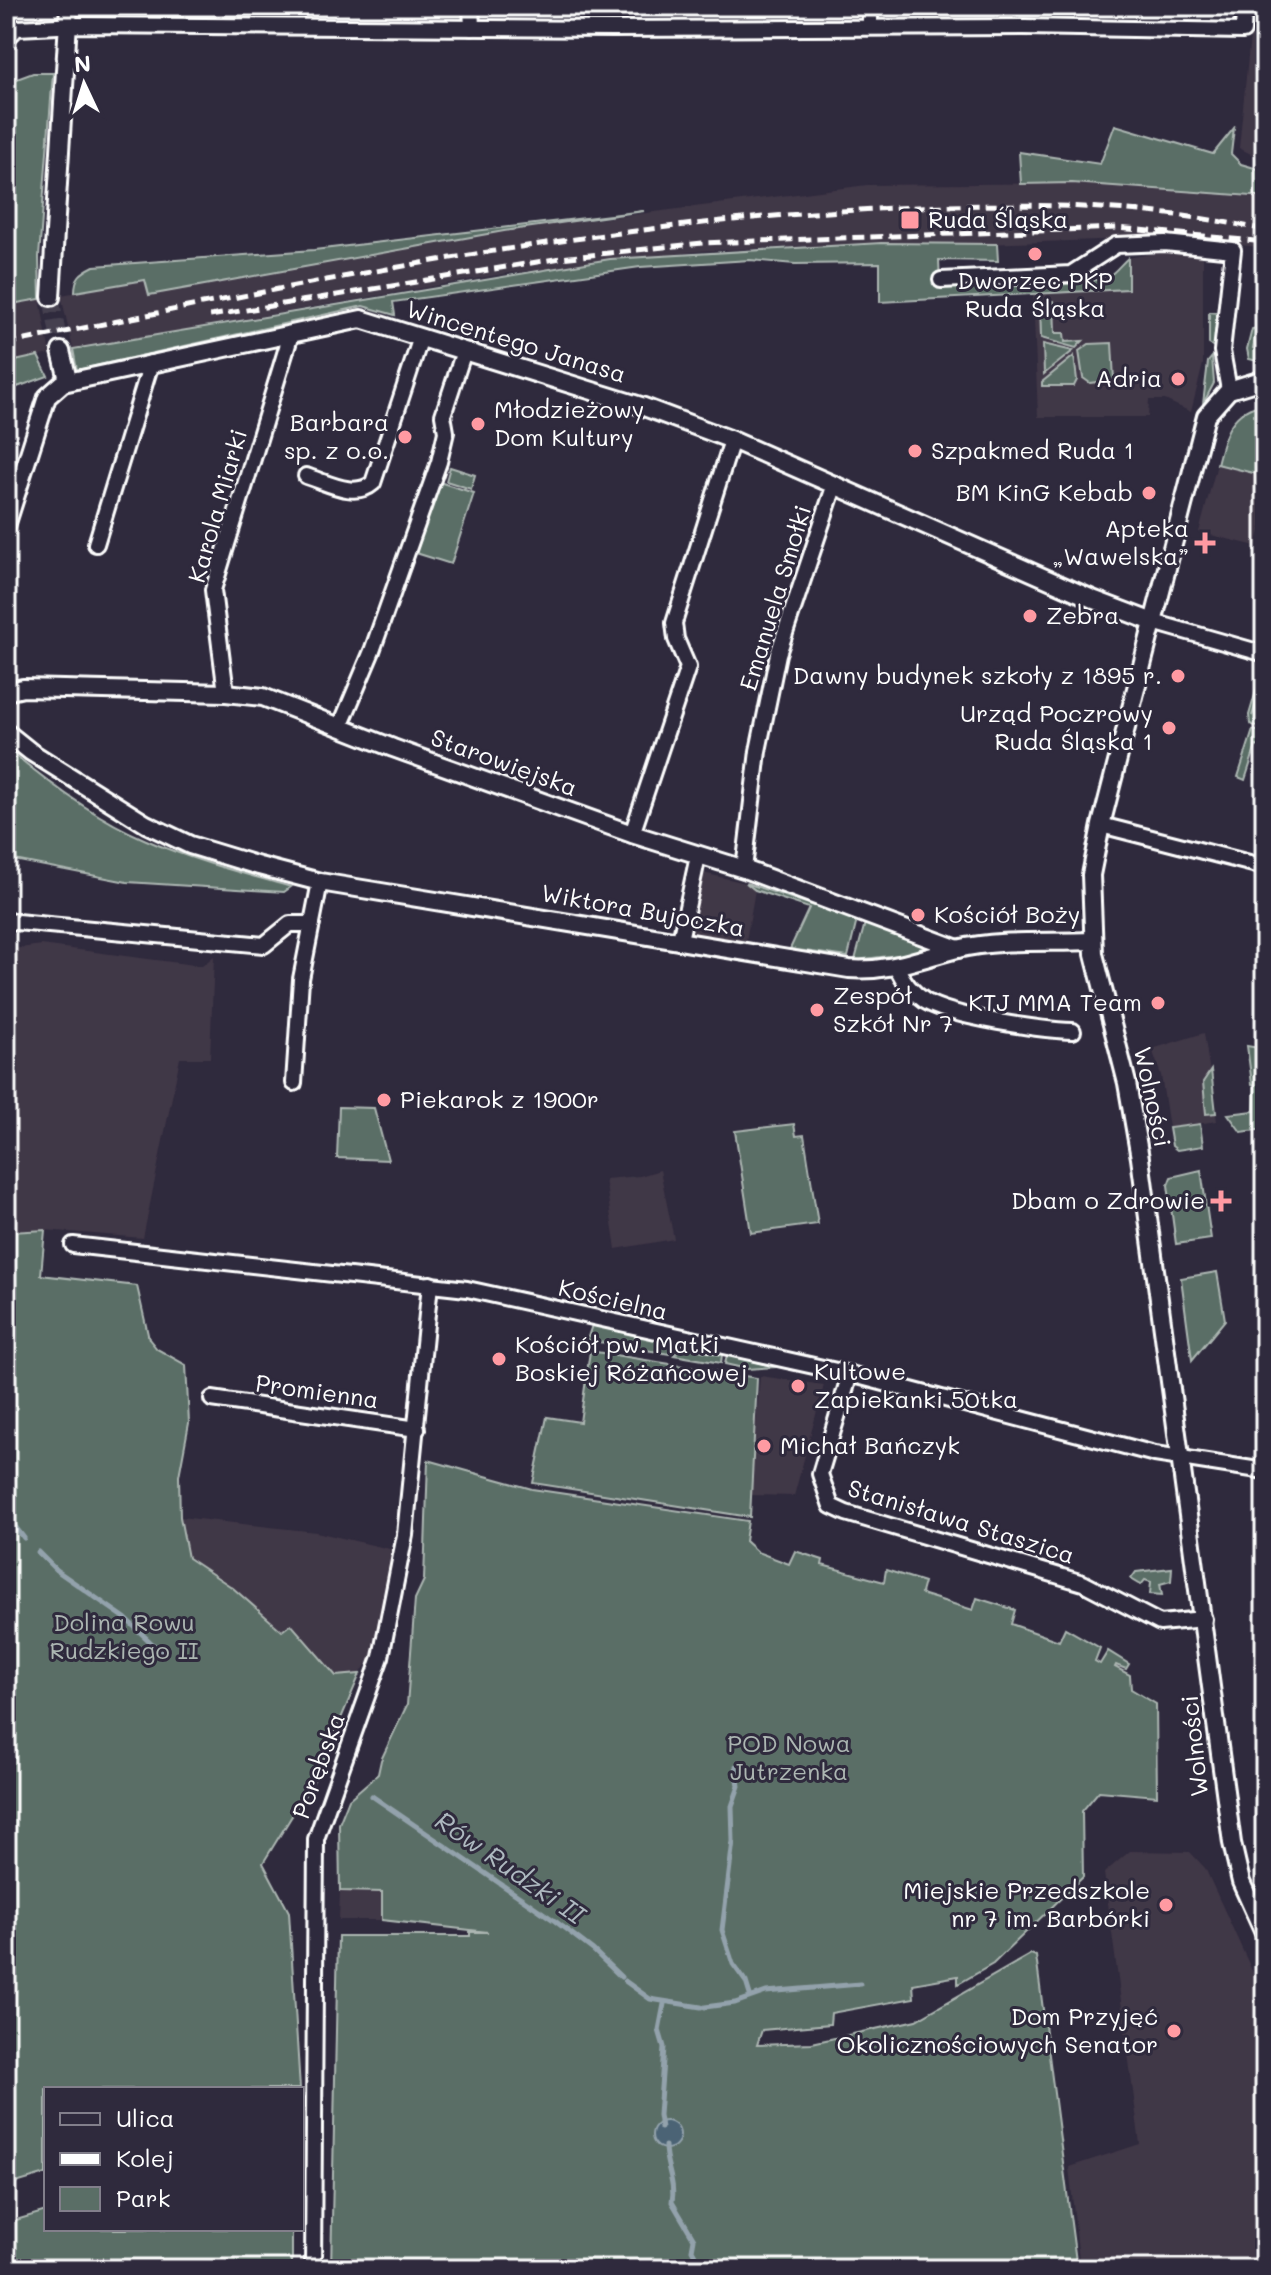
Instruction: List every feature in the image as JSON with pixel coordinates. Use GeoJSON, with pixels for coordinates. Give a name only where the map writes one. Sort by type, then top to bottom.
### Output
{"type":"FeatureCollection","features":[{"type":"Feature","properties":{"kind":"street"},"geometry":{"type":"LineString","coordinates":[[51,297],[69,6]]}},
{"type":"Feature","properties":{"kind":"street"},"geometry":{"type":"LineString","coordinates":[[471,6],[472,28]]}},
{"type":"Feature","properties":{"kind":"street"},"geometry":{"type":"LineString","coordinates":[[870,6],[870,27]]}},
{"type":"Feature","properties":{"kind":"street"},"geometry":{"type":"LineString","coordinates":[[6,39],[17,28],[68,26],[870,27],[1243,31],[1244,6]]}},
{"type":"Feature","properties":{"kind":"street"},"geometry":{"type":"LineString","coordinates":[[941,280],[1071,274],[1116,245],[1165,243],[1233,250],[1222,351],[1229,390],[1265,379]]}},
{"type":"Feature","properties":{"kind":"street","name":"Wincentego Janasa"},"geometry":{"type":"LineString","coordinates":[[68,380],[361,319],[644,407],[732,440],[1059,585],[1153,622]]}},
{"type":"Feature","properties":{"kind":"street","name":"Karola Miarki"},"geometry":{"type":"LineString","coordinates":[[226,693],[213,590],[291,334]]}},
{"type":"Feature","properties":{"kind":"street"},"geometry":{"type":"LineString","coordinates":[[306,476],[351,490],[361,491],[373,483],[421,337]]}},
{"type":"Feature","properties":{"kind":"street"},"geometry":{"type":"LineString","coordinates":[[6,526],[47,397],[68,380],[61,351]]}},
{"type":"Feature","properties":{"kind":"street"},"geometry":{"type":"LineString","coordinates":[[340,727],[372,651],[439,462],[446,432],[443,415],[464,351]]}},
{"type":"Feature","properties":{"kind":"street"},"geometry":{"type":"LineString","coordinates":[[96,544],[151,363]]}},
{"type":"Feature","properties":{"kind":"street","name":"Wolności"},"geometry":{"type":"LineString","coordinates":[[1229,390],[1206,416],[1101,825],[1091,882],[1092,941],[1132,1107],[1204,1619],[1232,1843],[1241,1882],[1265,1935]]}},
{"type":"Feature","properties":{"kind":"street"},"geometry":{"type":"LineString","coordinates":[[632,834],[688,667],[676,639],[674,623],[732,440]]}},
{"type":"Feature","properties":{"kind":"street","name":"Emanuela Smołki"},"geometry":{"type":"LineString","coordinates":[[744,869],[758,751],[778,654],[835,484]]}},
{"type":"Feature","properties":{"kind":"street"},"geometry":{"type":"LineString","coordinates":[[1153,622],[1265,654]]}},
{"type":"Feature","properties":{"kind":"street","name":"Starowiejska"},"geometry":{"type":"LineString","coordinates":[[6,683],[14,690],[226,693],[263,697],[632,834],[744,869],[958,949]]}},
{"type":"Feature","properties":{"kind":"street","name":"Wiktora Bujoczka"},"geometry":{"type":"LineString","coordinates":[[6,732],[31,752],[146,824],[190,845],[320,882],[849,969],[897,968],[958,949]]}},
{"type":"Feature","properties":{"kind":"street"},"geometry":{"type":"LineString","coordinates":[[1101,825],[1265,867]]}},
{"type":"Feature","properties":{"kind":"street"},"geometry":{"type":"LineString","coordinates":[[680,940],[698,856]]}},
{"type":"Feature","properties":{"kind":"street"},"geometry":{"type":"LineString","coordinates":[[294,1083],[298,1008],[320,882]]}},
{"type":"Feature","properties":{"kind":"street"},"geometry":{"type":"LineString","coordinates":[[6,921],[264,945],[290,924],[312,924]]}},
{"type":"Feature","properties":{"kind":"street"},"geometry":{"type":"LineString","coordinates":[[958,949],[1092,941]]}},
{"type":"Feature","properties":{"kind":"street"},"geometry":{"type":"LineString","coordinates":[[897,968],[904,983],[929,1003],[1033,1030],[1073,1031]]}},
{"type":"Feature","properties":{"kind":"street","name":"Kościelna"},"geometry":{"type":"LineString","coordinates":[[73,1245],[467,1289],[850,1374],[1182,1460],[1265,1471]]}},
{"type":"Feature","properties":{"kind":"street","name":"Porębska"},"geometry":{"type":"LineString","coordinates":[[313,2269],[316,1839],[381,1657],[405,1535],[430,1284]]}},
{"type":"Feature","properties":{"kind":"street","name":"Stanisława Staszica"},"geometry":{"type":"LineString","coordinates":[[850,1374],[820,1474],[831,1506],[1083,1583],[1160,1623],[1204,1619]]}},
{"type":"Feature","properties":{"kind":"street","name":"Promienna"},"geometry":{"type":"LineString","coordinates":[[212,1399],[417,1429]]}},
{"type":"Feature","properties":{"kind":"shaded area"},"geometry":{"type":"Polygon","coordinates":[[[1253,6],[1265,6],[1265,161],[1239,148],[1253,6]]]}},
{"type":"Feature","properties":{"kind":"shaded area"},"geometry":{"type":"Polygon","coordinates":[[[1072,183],[1265,197],[1265,248],[1195,239],[1153,238],[931,246],[881,243],[702,251],[510,273],[73,349],[61,295],[146,280],[150,295],[504,231],[867,185],[1072,183]]]}},
{"type":"Feature","properties":{"kind":"shaded area"},"geometry":{"type":"Polygon","coordinates":[[[1166,251],[1203,255],[1203,364],[1191,412],[1165,400],[1149,400],[1148,417],[1038,417],[1033,293],[1128,289],[1128,258],[1166,251]]]}},
{"type":"Feature","properties":{"kind":"shaded area"},"geometry":{"type":"Polygon","coordinates":[[[1265,293],[1265,352],[1252,349],[1265,293]]]}},
{"type":"Feature","properties":{"kind":"shaded area"},"geometry":{"type":"Polygon","coordinates":[[[40,299],[50,354],[6,363],[6,305],[40,299]]]}},
{"type":"Feature","properties":{"kind":"shaded area"},"geometry":{"type":"Polygon","coordinates":[[[1217,464],[1265,476],[1265,513],[1256,546],[1199,532],[1217,464]]]}},
{"type":"Feature","properties":{"kind":"shaded area"},"geometry":{"type":"Polygon","coordinates":[[[703,873],[746,883],[755,890],[746,941],[692,932],[703,873]]]}},
{"type":"Feature","properties":{"kind":"shaded area"},"geometry":{"type":"Polygon","coordinates":[[[41,945],[202,966],[214,956],[210,1058],[180,1058],[143,1238],[45,1230],[10,1232],[6,1223],[6,950],[41,945]]]}},
{"type":"Feature","properties":{"kind":"shaded area"},"geometry":{"type":"Polygon","coordinates":[[[1204,1033],[1217,1121],[1169,1128],[1161,1075],[1152,1049],[1204,1033]]]}},
{"type":"Feature","properties":{"kind":"shaded area"},"geometry":{"type":"Polygon","coordinates":[[[660,1170],[674,1239],[616,1249],[605,1179],[640,1176],[660,1170]]]}},
{"type":"Feature","properties":{"kind":"shaded area"},"geometry":{"type":"Polygon","coordinates":[[[760,1376],[824,1385],[794,1496],[750,1495],[760,1376]]]}},
{"type":"Feature","properties":{"kind":"shaded area"},"geometry":{"type":"Polygon","coordinates":[[[180,1517],[316,1532],[394,1550],[371,1658],[360,1674],[336,1676],[291,1625],[283,1631],[232,1588],[188,1558],[180,1517]]]}},
{"type":"Feature","properties":{"kind":"shaded area"},"geometry":{"type":"Polygon","coordinates":[[[1130,1851],[1190,1852],[1205,1868],[1265,1999],[1265,2269],[1080,2269],[1069,2167],[1140,2144],[1104,1873],[1130,1851]]]}},
{"type":"Feature","properties":{"kind":"shaded area"},"geometry":{"type":"Polygon","coordinates":[[[340,1891],[383,1892],[382,1920],[339,1920],[340,1891]]]}},
{"type":"Feature","properties":{"kind":"green space"},"geometry":{"type":"Polygon","coordinates":[[[33,73],[53,73],[39,257],[40,299],[6,305],[6,83],[33,73]]]}},
{"type":"Feature","properties":{"kind":"green space"},"geometry":{"type":"Polygon","coordinates":[[[1115,125],[1213,154],[1234,128],[1231,154],[1241,164],[1265,171],[1265,197],[1072,183],[1021,184],[1019,152],[1100,164],[1115,125]]]}},
{"type":"Feature","properties":{"kind":"green space"},"geometry":{"type":"Polygon","coordinates":[[[644,211],[504,231],[149,295],[145,280],[75,292],[79,276],[94,266],[314,250],[644,211]]]}},
{"type":"Feature","properties":{"kind":"green space"},"geometry":{"type":"Polygon","coordinates":[[[881,243],[997,244],[998,261],[939,260],[940,283],[1078,283],[1110,275],[1128,258],[1128,289],[880,302],[880,263],[795,264],[750,260],[640,267],[393,302],[395,315],[363,306],[77,370],[73,349],[610,259],[881,243]]]}},
{"type":"Feature","properties":{"kind":"green space"},"geometry":{"type":"Polygon","coordinates":[[[1054,301],[1055,333],[1064,333],[1065,342],[1083,341],[1076,348],[1041,338],[1040,302],[1054,301]]]}},
{"type":"Feature","properties":{"kind":"green space"},"geometry":{"type":"Polygon","coordinates":[[[1209,312],[1220,313],[1214,347],[1209,344],[1209,312]]]}},
{"type":"Feature","properties":{"kind":"green space"},"geometry":{"type":"Polygon","coordinates":[[[1257,328],[1253,348],[1265,352],[1265,363],[1249,359],[1247,349],[1252,329],[1257,328]]]}},
{"type":"Feature","properties":{"kind":"green space"},"geometry":{"type":"Polygon","coordinates":[[[1112,343],[1114,380],[1090,383],[1083,378],[1079,351],[1089,344],[1112,343]]]}},
{"type":"Feature","properties":{"kind":"green space"},"geometry":{"type":"Polygon","coordinates":[[[1043,344],[1073,351],[1044,374],[1043,344]]]}},
{"type":"Feature","properties":{"kind":"green space"},"geometry":{"type":"Polygon","coordinates":[[[38,356],[48,376],[6,391],[6,363],[38,356]]]}},
{"type":"Feature","properties":{"kind":"green space"},"geometry":{"type":"Polygon","coordinates":[[[1074,356],[1077,380],[1074,386],[1042,386],[1042,382],[1074,356]]]}},
{"type":"Feature","properties":{"kind":"green space"},"geometry":{"type":"Polygon","coordinates":[[[1212,357],[1214,383],[1203,404],[1208,362],[1212,357]]]}},
{"type":"Feature","properties":{"kind":"green space"},"geometry":{"type":"Polygon","coordinates":[[[1265,404],[1265,476],[1217,464],[1231,425],[1244,411],[1265,404]]]}},
{"type":"Feature","properties":{"kind":"green space"},"geometry":{"type":"Polygon","coordinates":[[[450,467],[475,475],[471,489],[446,481],[450,467]]]}},
{"type":"Feature","properties":{"kind":"green space"},"geometry":{"type":"Polygon","coordinates":[[[439,482],[474,493],[451,564],[416,553],[439,482]]]}},
{"type":"Feature","properties":{"kind":"green space"},"geometry":{"type":"Polygon","coordinates":[[[1264,664],[1265,675],[1252,716],[1256,707],[1265,710],[1265,729],[1250,724],[1249,715],[1264,664]]]}},
{"type":"Feature","properties":{"kind":"green space"},"geometry":{"type":"Polygon","coordinates":[[[1253,730],[1265,733],[1265,748],[1256,746],[1245,780],[1238,777],[1253,730]]]}},
{"type":"Feature","properties":{"kind":"green space"},"geometry":{"type":"Polygon","coordinates":[[[6,747],[72,798],[126,830],[198,860],[291,887],[284,892],[127,882],[9,859],[6,875],[6,747]]]}},
{"type":"Feature","properties":{"kind":"green space"},"geometry":{"type":"Polygon","coordinates":[[[746,883],[857,920],[848,957],[790,949],[809,908],[755,890],[746,883]]]}},
{"type":"Feature","properties":{"kind":"green space"},"geometry":{"type":"Polygon","coordinates":[[[865,923],[925,942],[927,949],[855,960],[865,923]]]}},
{"type":"Feature","properties":{"kind":"green space"},"geometry":{"type":"Polygon","coordinates":[[[1247,1046],[1265,1049],[1265,1129],[1241,1132],[1228,1114],[1254,1111],[1255,1085],[1252,1084],[1247,1046]]]}},
{"type":"Feature","properties":{"kind":"green space"},"geometry":{"type":"Polygon","coordinates":[[[1211,1070],[1216,1113],[1206,1114],[1203,1082],[1211,1070]]]}},
{"type":"Feature","properties":{"kind":"green space"},"geometry":{"type":"Polygon","coordinates":[[[339,1107],[374,1108],[388,1160],[337,1158],[339,1107]]]}},
{"type":"Feature","properties":{"kind":"green space"},"geometry":{"type":"Polygon","coordinates":[[[794,1124],[796,1136],[804,1135],[818,1224],[751,1233],[735,1131],[794,1124]]]}},
{"type":"Feature","properties":{"kind":"green space"},"geometry":{"type":"Polygon","coordinates":[[[1200,1124],[1203,1146],[1177,1150],[1172,1146],[1169,1128],[1200,1124]]]}},
{"type":"Feature","properties":{"kind":"green space"},"geometry":{"type":"Polygon","coordinates":[[[1201,1170],[1211,1239],[1176,1244],[1168,1185],[1171,1177],[1201,1170]]]}},
{"type":"Feature","properties":{"kind":"green space","name":"Dolina Rowu Rudzkiego II"},"geometry":{"type":"Polygon","coordinates":[[[6,1223],[11,1232],[45,1230],[41,1275],[137,1286],[149,1339],[157,1349],[186,1365],[189,1423],[179,1476],[180,1517],[188,1558],[233,1588],[282,1631],[291,1624],[336,1676],[360,1674],[317,1775],[263,1863],[289,1912],[300,2087],[44,2087],[44,2175],[6,2186],[6,1223]]]}},
{"type":"Feature","properties":{"kind":"green space"},"geometry":{"type":"Polygon","coordinates":[[[1217,1272],[1225,1320],[1192,1360],[1181,1278],[1217,1272]]]}},
{"type":"Feature","properties":{"kind":"green space"},"geometry":{"type":"Polygon","coordinates":[[[592,1325],[677,1344],[669,1354],[587,1340],[592,1325]]]}},
{"type":"Feature","properties":{"kind":"green space"},"geometry":{"type":"Polygon","coordinates":[[[683,1346],[722,1354],[721,1363],[674,1355],[683,1346]]]}},
{"type":"Feature","properties":{"kind":"green space"},"geometry":{"type":"Polygon","coordinates":[[[590,1351],[757,1378],[750,1517],[533,1483],[547,1417],[580,1422],[590,1351]]]}},
{"type":"Feature","properties":{"kind":"green space"},"geometry":{"type":"Polygon","coordinates":[[[727,1355],[776,1367],[747,1369],[725,1364],[727,1355]]]}},
{"type":"Feature","properties":{"kind":"green space","name":"POD Nowa Jutrzenka"},"geometry":{"type":"Polygon","coordinates":[[[428,1460],[532,1489],[748,1521],[745,1541],[757,1552],[789,1564],[795,1551],[823,1560],[822,1565],[884,1582],[886,1570],[924,1582],[921,1593],[924,1595],[973,1610],[977,1598],[1015,1610],[1011,1624],[1059,1641],[1065,1628],[1100,1648],[1095,1661],[1100,1664],[1108,1651],[1129,1664],[1126,1669],[1115,1667],[1130,1675],[1131,1689],[1156,1704],[1157,1796],[1099,1791],[1082,1811],[1083,1877],[993,1964],[958,1984],[958,1976],[913,1984],[914,1998],[831,2013],[830,2024],[762,2030],[757,2045],[812,2043],[916,2020],[1031,1954],[1036,1956],[1077,2269],[331,2269],[338,1936],[470,1936],[470,1932],[488,1932],[382,1920],[382,1892],[340,1891],[339,1824],[349,1799],[378,1774],[381,1760],[407,1705],[415,1599],[424,1580],[428,1460]]]}},
{"type":"Feature","properties":{"kind":"green space"},"geometry":{"type":"Polygon","coordinates":[[[1172,1568],[1171,1581],[1160,1584],[1162,1595],[1150,1594],[1151,1582],[1145,1580],[1141,1585],[1131,1579],[1136,1572],[1172,1568]]]}},
{"type":"Feature","properties":{"kind":"green space"},"geometry":{"type":"Polygon","coordinates":[[[44,2212],[44,2231],[292,2231],[292,2269],[6,2269],[6,2223],[44,2212]]]}},
{"type":"Feature","properties":{"kind":"water"},"geometry":{"type":"Polygon","coordinates":[[[666,2121],[676,2125],[680,2135],[676,2145],[666,2149],[656,2145],[652,2135],[656,2125],[666,2121]]]}},
{"type":"Feature","properties":{"kind":"waterway","name":"Rów Rudzki II"},"geometry":{"type":"LineString","coordinates":[[6,1515],[24,1538]]}},
{"type":"Feature","properties":{"kind":"waterway","name":"Rów Rudzki II"},"geometry":{"type":"LineString","coordinates":[[38,1552],[56,1570],[125,1618],[161,1652]]}},
{"type":"Feature","properties":{"kind":"waterway"},"geometry":{"type":"LineString","coordinates":[[736,1766],[739,1786],[732,1806],[733,1841],[722,1930],[733,1964],[746,1982],[750,1995]]}},
{"type":"Feature","properties":{"kind":"waterway","name":"Rów Rudzki II"},"geometry":{"type":"LineString","coordinates":[[372,1796],[555,1921],[593,1950],[621,1977]]}},
{"type":"Feature","properties":{"kind":"waterway","name":"Rów Rudzki II"},"geometry":{"type":"LineString","coordinates":[[625,1981],[650,1999],[701,2007]]}},
{"type":"Feature","properties":{"kind":"waterway","name":"Rów Rudzki II"},"geometry":{"type":"LineString","coordinates":[[705,2007],[735,2003],[766,1992],[860,1984]]}},
{"type":"Feature","properties":{"kind":"waterway"},"geometry":{"type":"LineString","coordinates":[[661,2128],[659,2115],[664,2047],[659,2030],[664,2004]]}},
{"type":"Feature","properties":{"kind":"waterway"},"geometry":{"type":"LineString","coordinates":[[665,2146],[673,2188],[672,2202],[694,2239],[692,2250],[703,2269]]}},
{"type":"Feature","properties":{"kind":"tunnel"},"geometry":{"type":"LineString","coordinates":[[51,297],[61,351]]}},
{"type":"Feature","properties":{"kind":"railway"},"geometry":{"type":"LineString","coordinates":[[6,344],[430,262],[643,230],[751,218],[910,207],[1062,206],[1214,220],[1265,230]]}},
{"type":"Feature","properties":{"kind":"railway"},"geometry":{"type":"LineString","coordinates":[[210,316],[561,258],[703,243],[1118,228],[1265,242]]}},
{"type":"Feature","properties":{"kind":"place","name":"Ruda Śląska"},"geometry":{"type":"Point","coordinates":[910,220]}},
{"type":"Feature","properties":{"kind":"place","name":"Dworzec PKP Ruda Śląska"},"geometry":{"type":"Point","coordinates":[1035,254]}},
{"type":"Feature","properties":{"kind":"place","name":"Adria"},"geometry":{"type":"Point","coordinates":[1178,379]}},
{"type":"Feature","properties":{"kind":"place","name":"Młodzieżowy Dom Kultury"},"geometry":{"type":"Point","coordinates":[478,424]}},
{"type":"Feature","properties":{"kind":"place","name":"Barbara sp. z o.o."},"geometry":{"type":"Point","coordinates":[405,437]}},
{"type":"Feature","properties":{"kind":"place","name":"Szpakmed Ruda 1"},"geometry":{"type":"Point","coordinates":[915,451]}},
{"type":"Feature","properties":{"kind":"place","name":"BM KinG Kebab"},"geometry":{"type":"Point","coordinates":[1149,493]}},
{"type":"Feature","properties":{"kind":"place","name":"Apteka „Wawelska”"},"geometry":{"type":"Point","coordinates":[1205,543]}},
{"type":"Feature","properties":{"kind":"place","name":"Zebra"},"geometry":{"type":"Point","coordinates":[1030,616]}},
{"type":"Feature","properties":{"kind":"place","name":"Dawny budynek szkoły z 1895 r."},"geometry":{"type":"Point","coordinates":[1178,676]}},
{"type":"Feature","properties":{"kind":"place","name":"Urząd Poczrowy Ruda Śląska 1"},"geometry":{"type":"Point","coordinates":[1169,728]}},
{"type":"Feature","properties":{"kind":"place","name":"Kościół Boży"},"geometry":{"type":"Point","coordinates":[918,915]}},
{"type":"Feature","properties":{"kind":"place","name":"KTJ MMA Team"},"geometry":{"type":"Point","coordinates":[1158,1003]}},
{"type":"Feature","properties":{"kind":"place","name":"Zespół Szkół Nr 7"},"geometry":{"type":"Point","coordinates":[817,1010]}},
{"type":"Feature","properties":{"kind":"place","name":"Piekarok z 1900r"},"geometry":{"type":"Point","coordinates":[384,1100]}},
{"type":"Feature","properties":{"kind":"place","name":"Dbam o Zdrowie"},"geometry":{"type":"Point","coordinates":[1221,1201]}},
{"type":"Feature","properties":{"kind":"place","name":"Kościół pw. Matki Boskiej Różańcowej"},"geometry":{"type":"Point","coordinates":[499,1359]}},
{"type":"Feature","properties":{"kind":"place","name":"Kultowe Zapiekanki 50tka"},"geometry":{"type":"Point","coordinates":[798,1386]}},
{"type":"Feature","properties":{"kind":"place","name":"Michał Bańczyk"},"geometry":{"type":"Point","coordinates":[764,1446]}},
{"type":"Feature","properties":{"kind":"place","name":"Miejskie Przedszkole nr 7 im. Barbórki"},"geometry":{"type":"Point","coordinates":[1166,1905]}},
{"type":"Feature","properties":{"kind":"place","name":"Dom Przyjęć Okolicznościowych Senator"},"geometry":{"type":"Point","coordinates":[1174,2031]}}]}
